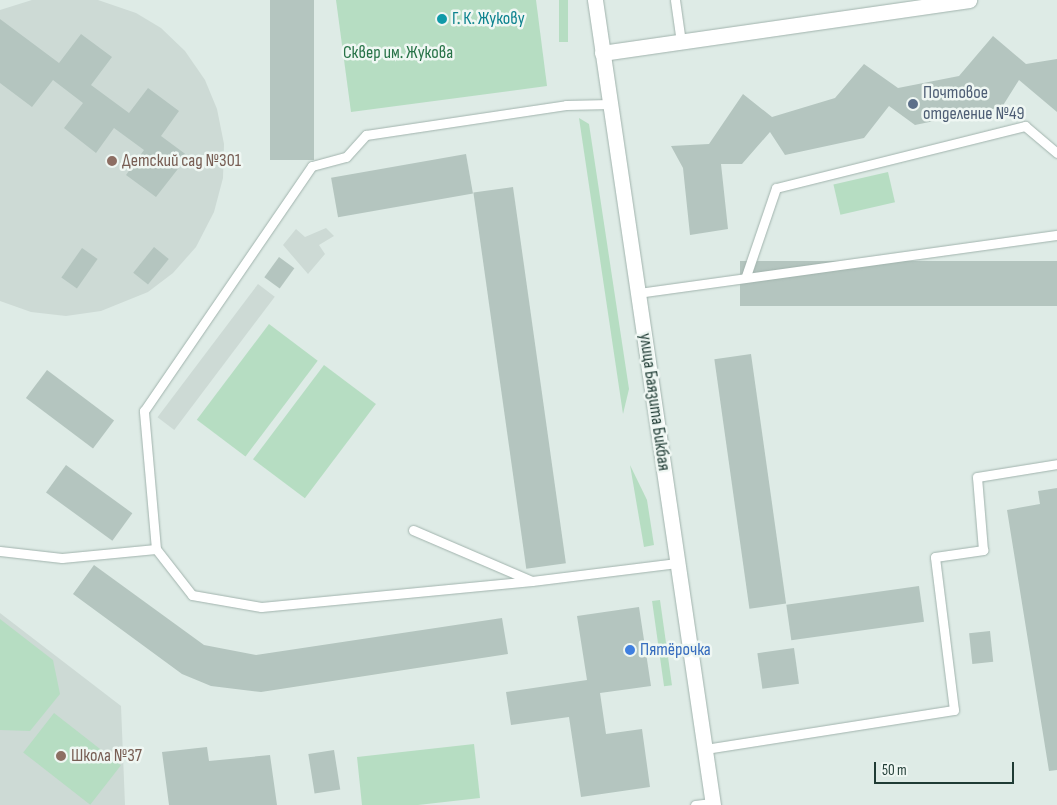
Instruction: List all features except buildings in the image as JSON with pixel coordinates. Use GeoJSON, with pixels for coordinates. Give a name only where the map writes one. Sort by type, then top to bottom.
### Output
{"type":"FeatureCollection","features":[{"type":"Feature","properties":{"kind":"main road","name":"улица Баязита Бикбая"},"geometry":{"type":"LineString","coordinates":[[595,0],[712,804]]}},
{"type":"Feature","properties":{"kind":"main road"},"geometry":{"type":"LineString","coordinates":[[602,53],[969,0]]}},
{"type":"Feature","properties":{"kind":"lane"},"geometry":{"type":"LineString","coordinates":[[675,0],[681,42]]}},
{"type":"Feature","properties":{"kind":"lane"},"geometry":{"type":"LineString","coordinates":[[610,104],[566,105],[366,135],[346,157],[312,166],[144,411],[156,548],[192,595],[262,607],[532,581],[677,563]]}},
{"type":"Feature","properties":{"kind":"lane"},"geometry":{"type":"LineString","coordinates":[[746,276],[776,188],[1025,126],[1057,153]]}},
{"type":"Feature","properties":{"kind":"lane"},"geometry":{"type":"LineString","coordinates":[[638,293],[746,276],[1057,234]]}},
{"type":"Feature","properties":{"kind":"lane"},"geometry":{"type":"LineString","coordinates":[[704,749],[954,710],[935,557],[983,550],[977,477],[1057,464]]}},
{"type":"Feature","properties":{"kind":"lane"},"geometry":{"type":"LineString","coordinates":[[413,530],[532,581]]}},
{"type":"Feature","properties":{"kind":"lane"},"geometry":{"type":"LineString","coordinates":[[0,551],[62,558],[156,548]]}},
{"type":"Feature","properties":{"kind":"lane"},"geometry":{"type":"LineString","coordinates":[[695,805],[712,804]]}},
{"type":"Feature","properties":{"kind":"shaded area","name":"Детский сад №301"},"geometry":{"type":"Polygon","coordinates":[[[32,0],[98,0],[136,13],[161,28],[185,51],[205,80],[217,109],[224,144],[223,178],[214,212],[196,247],[173,273],[148,292],[101,311],[66,316],[31,312],[0,301],[0,10],[32,0]]]}},
{"type":"Feature","properties":{"kind":"shaded area"},"geometry":{"type":"Polygon","coordinates":[[[326,228],[334,236],[319,245],[325,254],[308,274],[283,245],[296,229],[305,237],[326,228]]]}},
{"type":"Feature","properties":{"kind":"shaded area"},"geometry":{"type":"Polygon","coordinates":[[[258,284],[275,297],[174,430],[157,417],[258,284]]]}},
{"type":"Feature","properties":{"kind":"shaded area","name":"Школа №37"},"geometry":{"type":"Polygon","coordinates":[[[0,613],[121,706],[125,805],[0,805],[0,613]]]}},
{"type":"Feature","properties":{"kind":"green space","name":"Сквер им. Жукова"},"geometry":{"type":"Polygon","coordinates":[[[336,0],[536,0],[547,86],[351,112],[336,0]]]}},
{"type":"Feature","properties":{"kind":"green space"},"geometry":{"type":"Polygon","coordinates":[[[559,0],[568,0],[568,42],[559,42],[559,0]]]}},
{"type":"Feature","properties":{"kind":"green space"},"geometry":{"type":"Polygon","coordinates":[[[579,118],[589,124],[629,389],[623,414],[579,118]]]}},
{"type":"Feature","properties":{"kind":"green space"},"geometry":{"type":"Polygon","coordinates":[[[888,172],[895,202],[840,215],[833,185],[888,172]]]}},
{"type":"Feature","properties":{"kind":"green space"},"geometry":{"type":"Polygon","coordinates":[[[269,324],[318,361],[245,457],[197,420],[269,324]]]}},
{"type":"Feature","properties":{"kind":"green space"},"geometry":{"type":"Polygon","coordinates":[[[324,365],[376,404],[305,498],[253,459],[324,365]]]}},
{"type":"Feature","properties":{"kind":"green space"},"geometry":{"type":"Polygon","coordinates":[[[630,465],[647,500],[654,545],[644,547],[630,465]]]}},
{"type":"Feature","properties":{"kind":"green space"},"geometry":{"type":"Polygon","coordinates":[[[660,600],[672,685],[664,686],[652,601],[660,600]]]}},
{"type":"Feature","properties":{"kind":"green space"},"geometry":{"type":"Polygon","coordinates":[[[0,619],[53,660],[60,694],[30,731],[0,730],[0,619]]]}},
{"type":"Feature","properties":{"kind":"green space"},"geometry":{"type":"Polygon","coordinates":[[[54,713],[121,765],[90,805],[23,752],[54,713]]]}},
{"type":"Feature","properties":{"kind":"green space"},"geometry":{"type":"Polygon","coordinates":[[[474,744],[480,798],[418,805],[362,805],[357,757],[474,744]]]}},
{"type":"Feature","properties":{"kind":"place","name":"Г. К. Жукову"},"geometry":{"type":"Point","coordinates":[442,19]}},
{"type":"Feature","properties":{"kind":"place","name":"Почтовое отделение №49"},"geometry":{"type":"Point","coordinates":[913,104]}},
{"type":"Feature","properties":{"kind":"place","name":"Детский сад №301"},"geometry":{"type":"Point","coordinates":[112,161]}},
{"type":"Feature","properties":{"kind":"place","name":"Пятёрочка"},"geometry":{"type":"Point","coordinates":[630,650]}},
{"type":"Feature","properties":{"kind":"place","name":"Школа №37"},"geometry":{"type":"Point","coordinates":[61,756]}}]}
